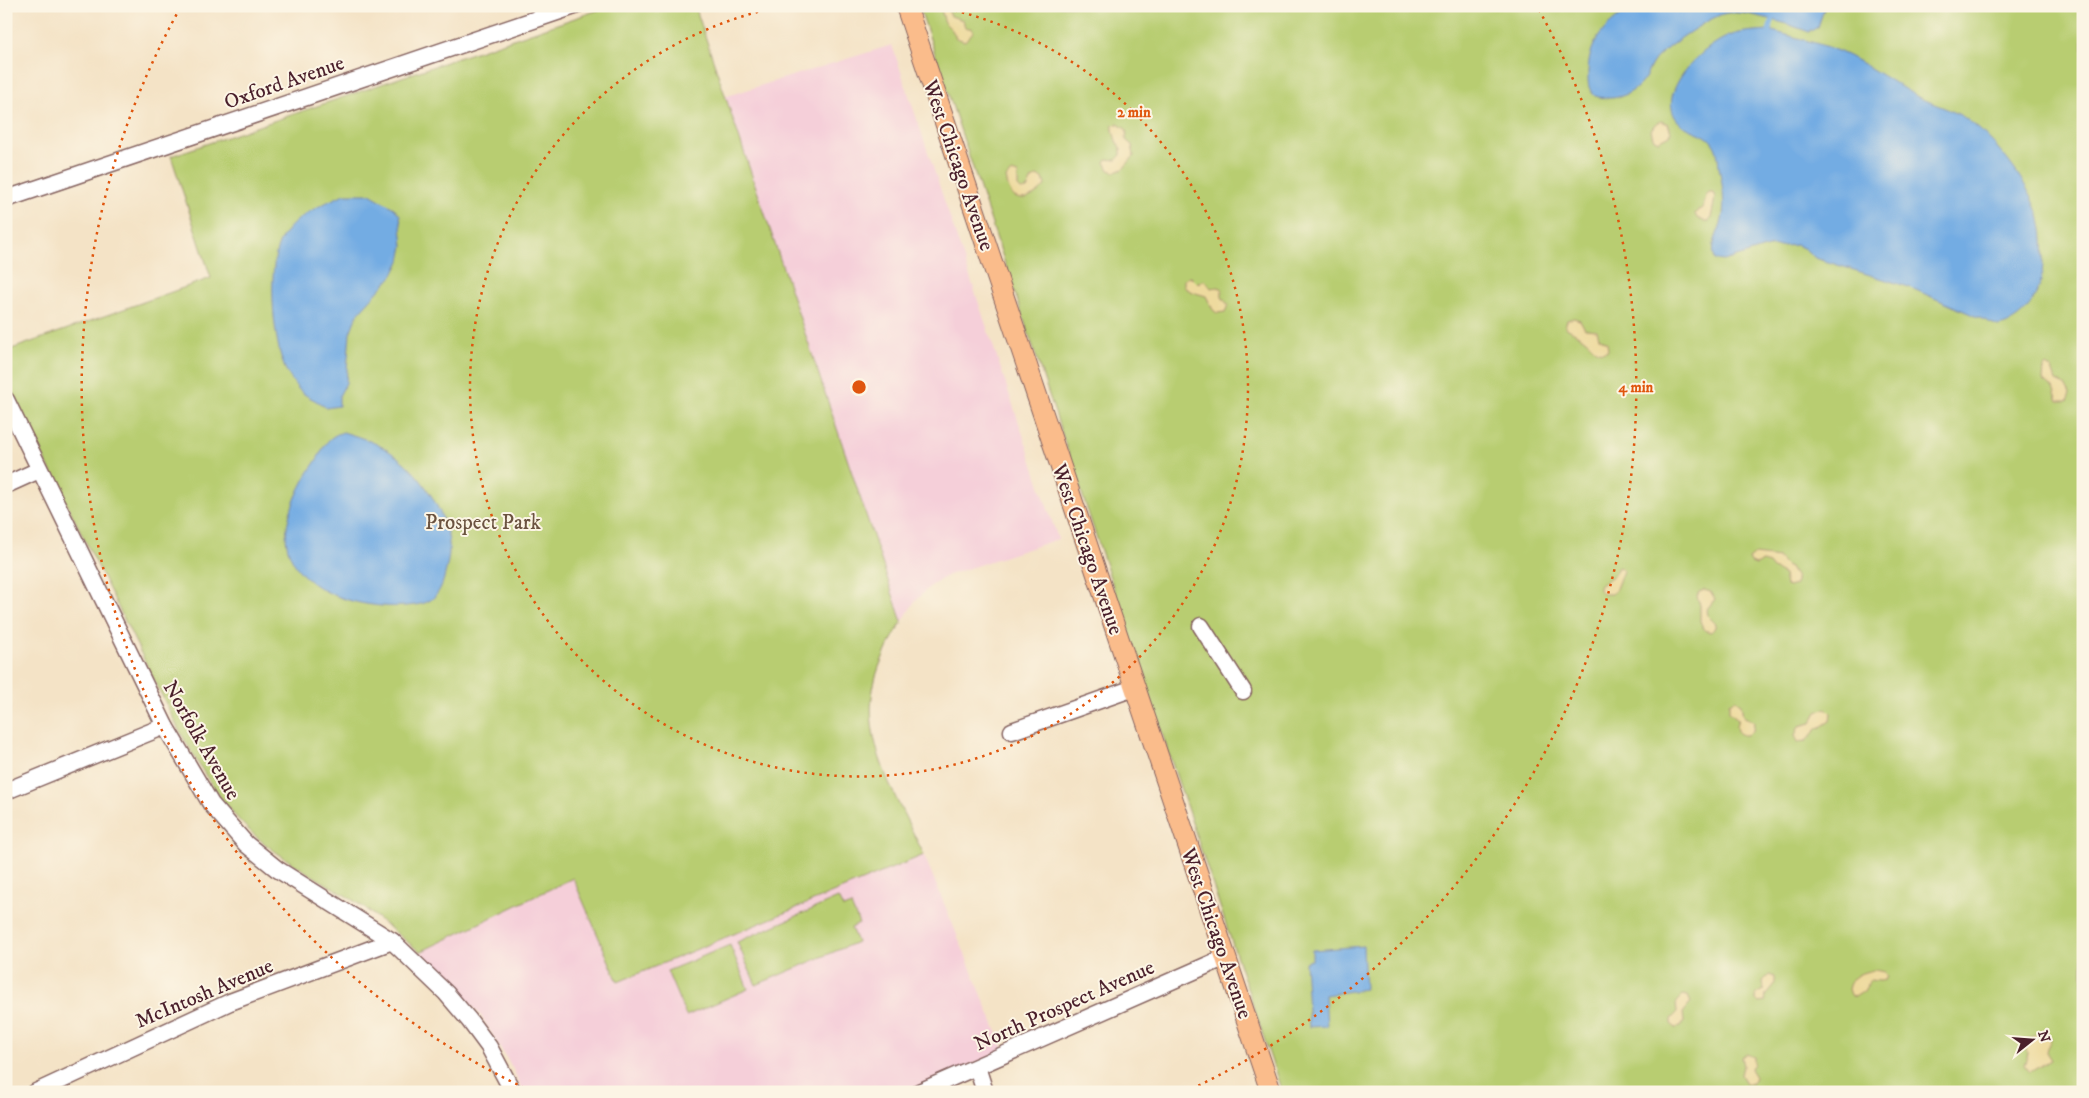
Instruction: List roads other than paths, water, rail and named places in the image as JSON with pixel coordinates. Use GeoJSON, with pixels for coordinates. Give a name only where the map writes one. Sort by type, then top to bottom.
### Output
{"type":"FeatureCollection","features":[{"type":"Feature","properties":{"kind":"main road","name":"West Chicago Avenue"},"geometry":{"type":"LineString","coordinates":[[906,6],[1271,1092]]}},
{"type":"Feature","properties":{"kind":"street","name":"Oxford Avenue"},"geometry":{"type":"LineString","coordinates":[[6,198],[575,6]]}},
{"type":"Feature","properties":{"kind":"street","name":"Norfolk Avenue"},"geometry":{"type":"LineString","coordinates":[[6,400],[165,726],[211,804],[246,844],[277,869],[392,941],[446,992],[489,1047],[513,1092]]}},
{"type":"Feature","properties":{"kind":"street"},"geometry":{"type":"LineString","coordinates":[[6,485],[40,470]]}},
{"type":"Feature","properties":{"kind":"street"},"geometry":{"type":"LineString","coordinates":[[1201,626],[1244,691]]}},
{"type":"Feature","properties":{"kind":"street"},"geometry":{"type":"LineString","coordinates":[[1012,731],[1134,688]]}},
{"type":"Feature","properties":{"kind":"street"},"geometry":{"type":"LineString","coordinates":[[6,791],[165,726]]}},
{"type":"Feature","properties":{"kind":"street","name":"McIntosh Avenue"},"geometry":{"type":"LineString","coordinates":[[36,1092],[230,1002],[392,941]]}},
{"type":"Feature","properties":{"kind":"street","name":"North Prospect Avenue"},"geometry":{"type":"LineString","coordinates":[[919,1092],[1226,957]]}},
{"type":"Feature","properties":{"kind":"street"},"geometry":{"type":"LineString","coordinates":[[977,1068],[985,1092]]}},
{"type":"Feature","properties":{"kind":"water"},"geometry":{"type":"Polygon","coordinates":[[[1634,6],[1825,6],[1818,27],[1809,32],[1753,15],[1742,13],[1723,14],[1697,27],[1666,49],[1651,65],[1640,84],[1629,93],[1609,98],[1595,96],[1589,88],[1588,81],[1589,59],[1592,49],[1602,32],[1634,6]]]}},
{"type":"Feature","properties":{"kind":"water"},"geometry":{"type":"Polygon","coordinates":[[[1769,30],[1849,56],[1918,97],[1964,117],[1989,138],[2008,160],[2024,184],[2036,207],[2041,223],[2043,241],[2042,275],[2033,300],[2022,314],[2007,324],[1998,326],[1909,287],[1815,258],[1797,245],[1768,247],[1724,261],[1715,260],[1713,249],[1724,207],[1717,153],[1710,140],[1684,126],[1675,117],[1672,105],[1673,93],[1687,68],[1710,47],[1732,35],[1750,31],[1769,30]]]}},
{"type":"Feature","properties":{"kind":"water"},"geometry":{"type":"Polygon","coordinates":[[[344,194],[370,194],[394,208],[400,215],[403,246],[400,261],[393,275],[360,311],[355,320],[350,333],[346,383],[339,396],[339,406],[326,408],[299,390],[284,366],[279,351],[274,317],[274,262],[278,247],[289,228],[311,211],[344,194]]]}},
{"type":"Feature","properties":{"kind":"water"},"geometry":{"type":"Polygon","coordinates":[[[343,432],[363,438],[394,454],[415,473],[439,510],[448,536],[449,555],[440,589],[431,600],[421,604],[383,606],[341,598],[322,589],[306,578],[294,563],[287,545],[286,536],[287,525],[294,503],[304,481],[328,441],[343,432]]]}},
{"type":"Feature","properties":{"kind":"water"},"geometry":{"type":"Polygon","coordinates":[[[1363,946],[1365,989],[1325,995],[1327,1026],[1309,1027],[1305,962],[1312,960],[1312,950],[1363,946]]]}},
{"type":"Feature","properties":{"kind":"waterway"},"geometry":{"type":"LineString","coordinates":[[1769,30],[1773,19]]}},
{"type":"Feature","properties":{"kind":"park label","name":"Prospect Park"},"geometry":{"type":"Point","coordinates":[483,522]}}]}
